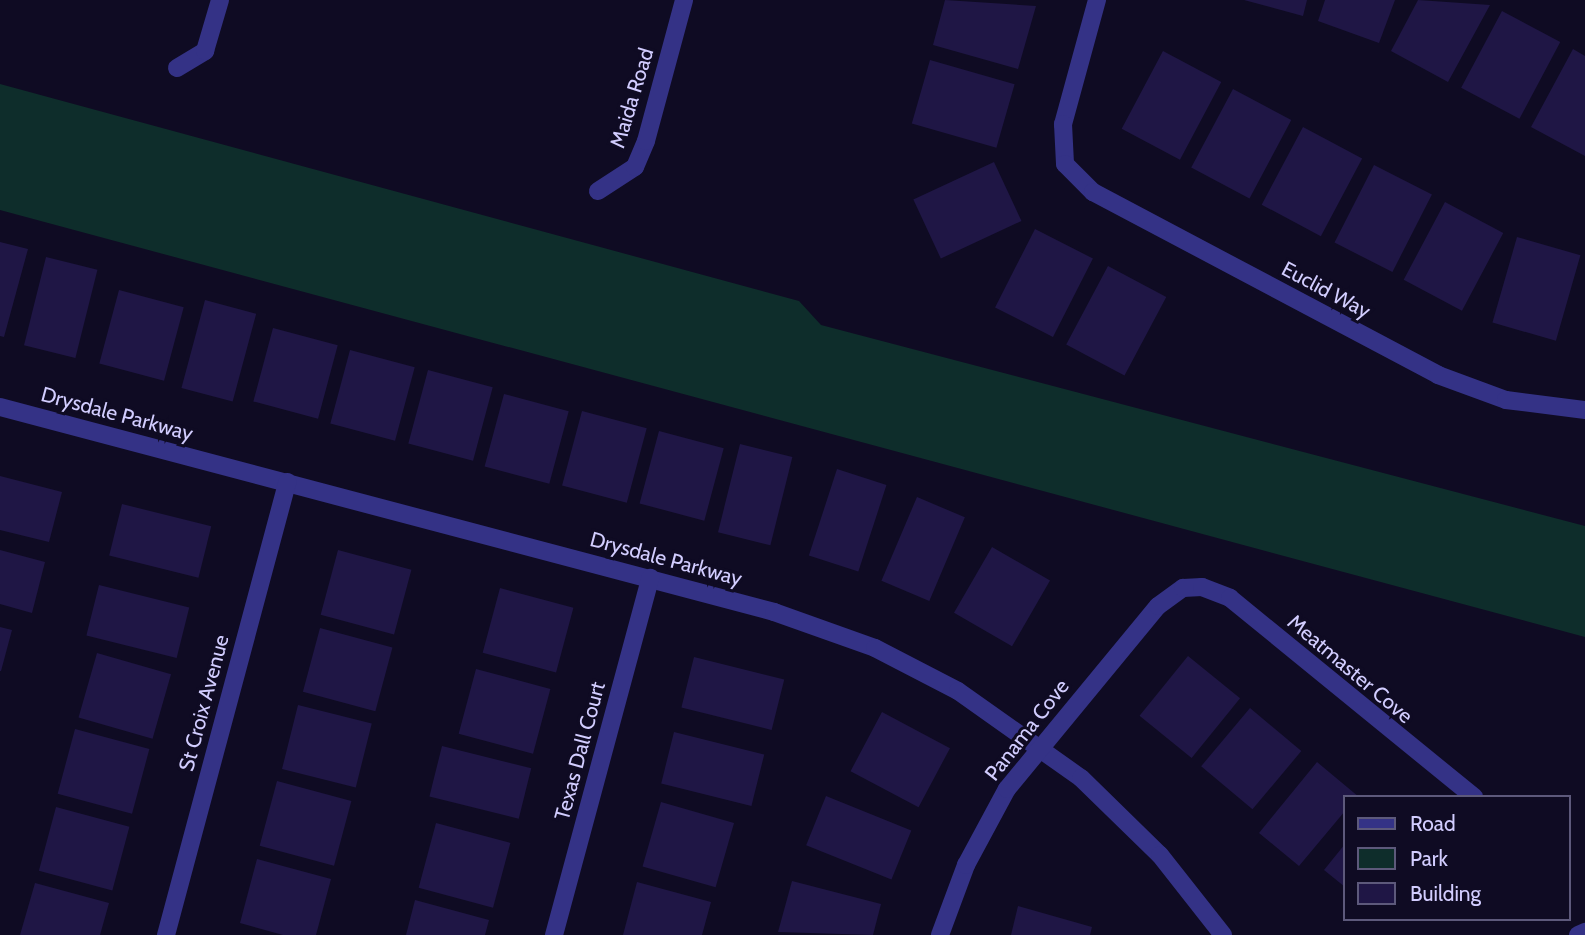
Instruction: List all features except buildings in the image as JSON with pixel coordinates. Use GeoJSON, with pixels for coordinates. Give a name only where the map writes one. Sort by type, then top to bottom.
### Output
{"type":"FeatureCollection","features":[{"type":"Feature","properties":{"kind":"street"},"geometry":{"type":"LineString","coordinates":[[177,68],[205,51],[220,0]]}},
{"type":"Feature","properties":{"kind":"street","name":"Maida Road"},"geometry":{"type":"LineString","coordinates":[[598,191],[635,167],[646,141],[684,0]]}},
{"type":"Feature","properties":{"kind":"street","name":"Euclid Way"},"geometry":{"type":"LineString","coordinates":[[1097,0],[1063,124],[1065,164],[1093,192],[1438,375],[1506,400],[1585,410]]}},
{"type":"Feature","properties":{"kind":"street","name":"Drysdale Parkway"},"geometry":{"type":"LineString","coordinates":[[0,407],[650,578],[800,620],[875,648],[958,691],[1039,746],[1133,827],[1223,935]]}},
{"type":"Feature","properties":{"kind":"street","name":"St Croix Avenue"},"geometry":{"type":"LineString","coordinates":[[166,935],[287,482]]}},
{"type":"Feature","properties":{"kind":"street","name":"Texas Dall Court"},"geometry":{"type":"LineString","coordinates":[[554,935],[650,578]]}},
{"type":"Feature","properties":{"kind":"street","name":"Panama Cove"},"geometry":{"type":"LineString","coordinates":[[940,935],[979,838],[1039,746],[1158,606],[1194,586]]}},
{"type":"Feature","properties":{"kind":"street","name":"Meatmaster Cove"},"geometry":{"type":"LineString","coordinates":[[1194,586],[1230,598],[1472,795]]}},
{"type":"Feature","properties":{"kind":"street"},"geometry":{"type":"LineString","coordinates":[[1578,935],[1585,932]]}},
{"type":"Feature","properties":{"kind":"green space"},"geometry":{"type":"Polygon","coordinates":[[[0,84],[799,301],[821,325],[1585,526],[1585,637],[0,210],[0,84]]]}}]}
